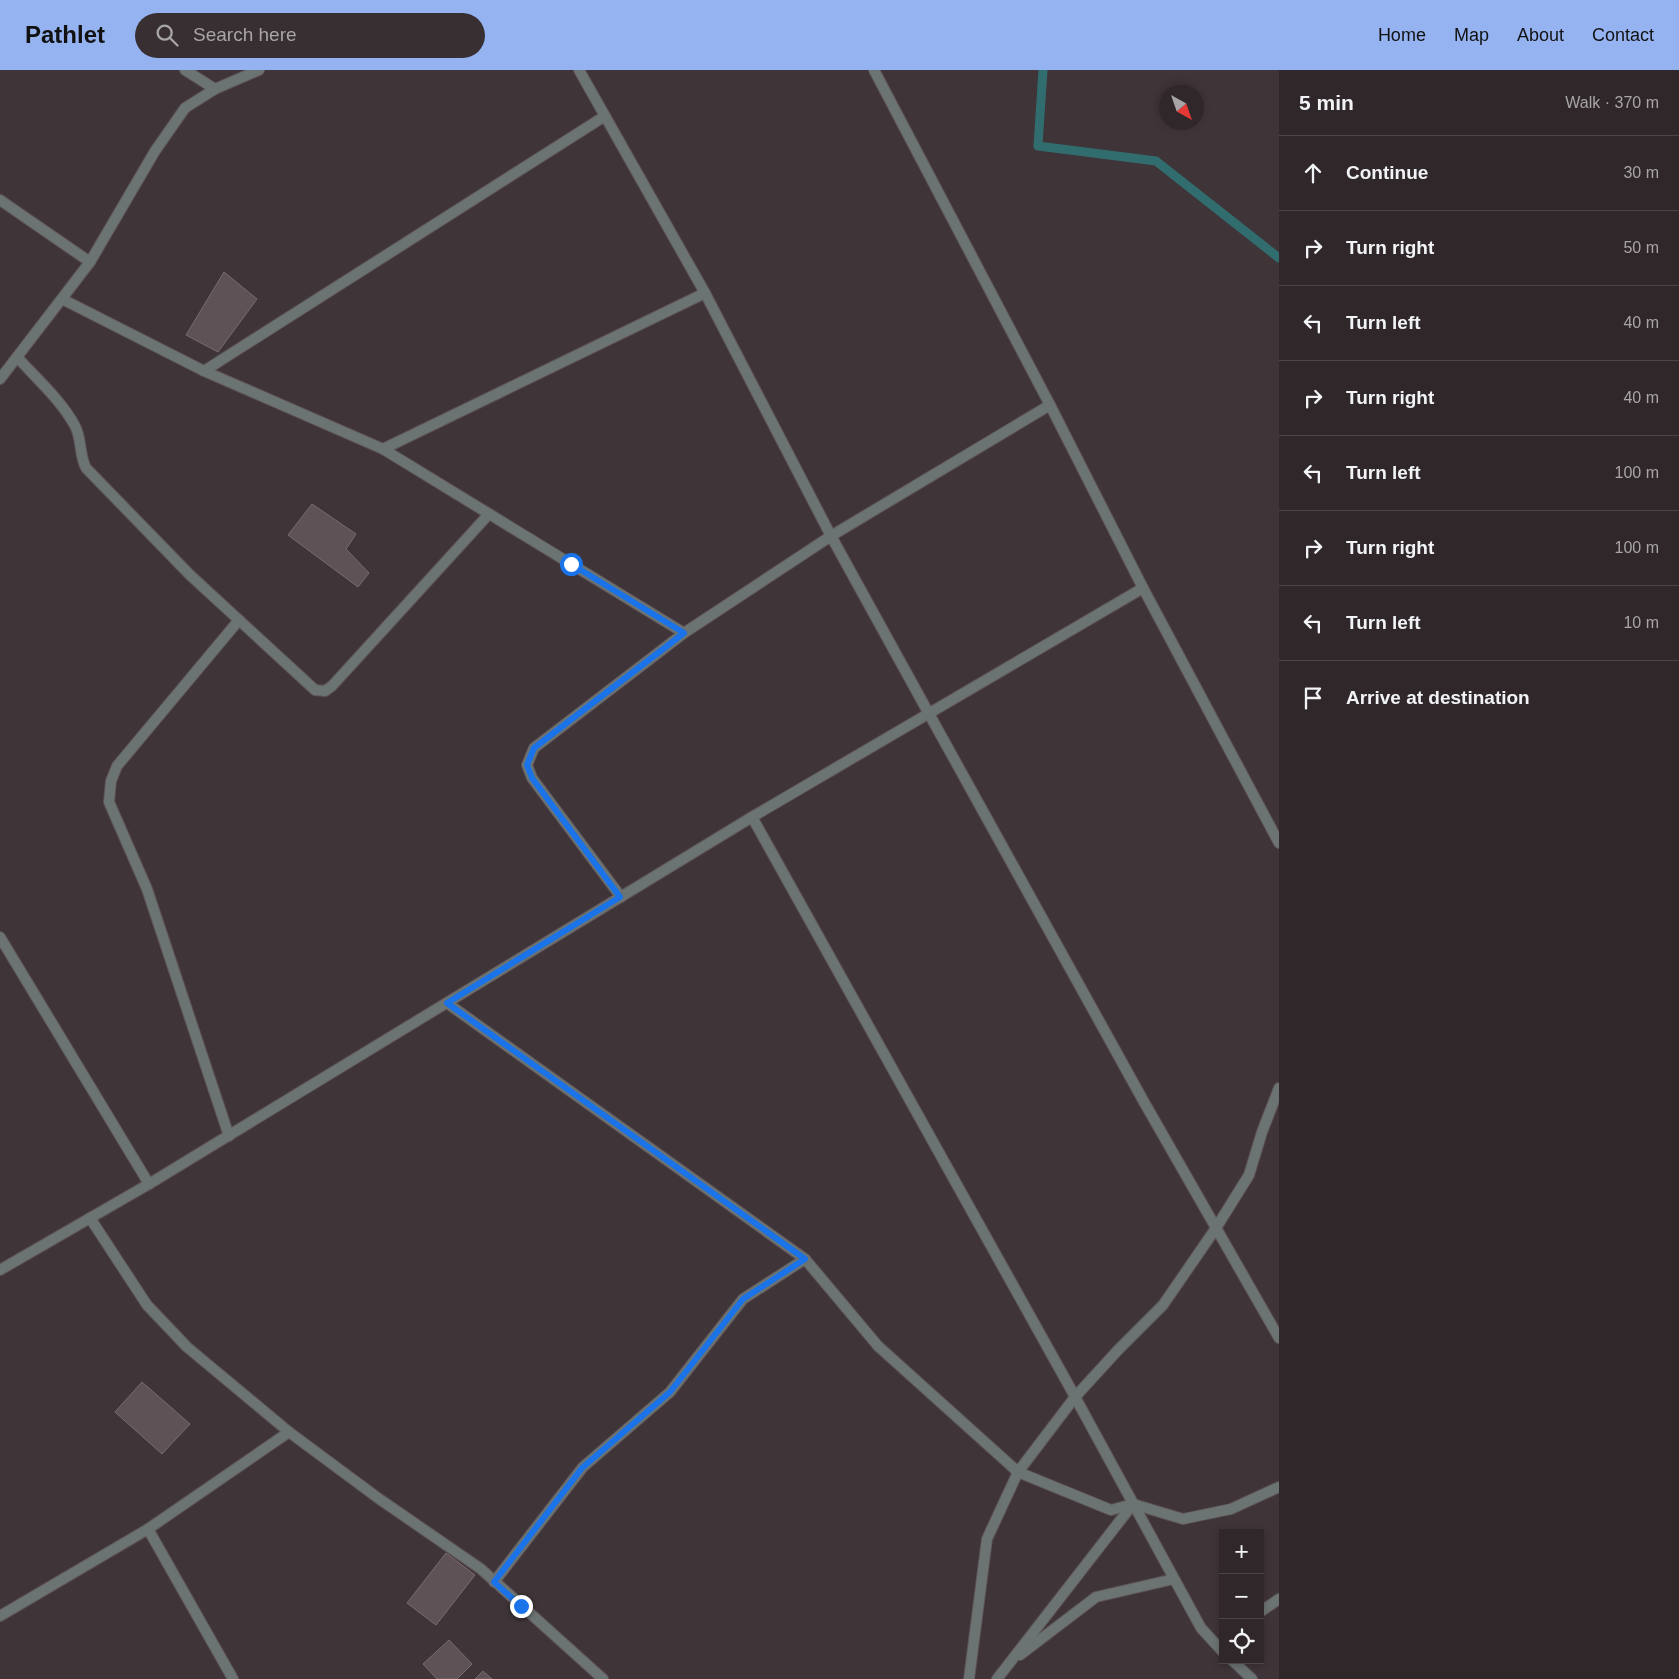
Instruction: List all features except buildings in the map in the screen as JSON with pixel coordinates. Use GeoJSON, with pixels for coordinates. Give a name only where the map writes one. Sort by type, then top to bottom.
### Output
{"type":"FeatureCollection","features":[{"type":"Feature","properties":{"kind":"street"},"geometry":{"type":"LineString","coordinates":[[185,70],[215,89]]}},
{"type":"Feature","properties":{"kind":"street"},"geometry":{"type":"LineString","coordinates":[[0,379],[90,262],[154,151],[185,108],[215,89],[259,70]]}},
{"type":"Feature","properties":{"kind":"street"},"geometry":{"type":"LineString","coordinates":[[579,70],[705,293],[832,536],[928,712],[1144,1102],[1279,1338]]}},
{"type":"Feature","properties":{"kind":"street"},"geometry":{"type":"LineString","coordinates":[[874,70],[1050,405],[1143,588],[1279,843]]}},
{"type":"Feature","properties":{"kind":"street"},"geometry":{"type":"LineString","coordinates":[[204,371],[605,116]]}},
{"type":"Feature","properties":{"kind":"street"},"geometry":{"type":"LineString","coordinates":[[0,200],[90,262]]}},
{"type":"Feature","properties":{"kind":"street"},"geometry":{"type":"LineString","coordinates":[[383,449],[705,293]]}},
{"type":"Feature","properties":{"kind":"street"},"geometry":{"type":"LineString","coordinates":[[62,299],[204,371],[383,449],[684,633]]}},
{"type":"Feature","properties":{"kind":"street"},"geometry":{"type":"LineString","coordinates":[[17,357],[62,406],[76,428],[81,459],[86,468],[190,575],[315,690],[325,691],[332,686],[490,514]]}},
{"type":"Feature","properties":{"kind":"street"},"geometry":{"type":"LineString","coordinates":[[620,897],[532,778],[527,765],[534,748],[684,633],[832,536],[1050,405]]}},
{"type":"Feature","properties":{"kind":"street"},"geometry":{"type":"LineString","coordinates":[[0,1270],[229,1136],[752,817],[928,712],[1143,588]]}},
{"type":"Feature","properties":{"kind":"street"},"geometry":{"type":"LineString","coordinates":[[229,1136],[148,890],[109,802],[111,782],[117,766],[239,620]]}},
{"type":"Feature","properties":{"kind":"street"},"geometry":{"type":"LineString","coordinates":[[752,817],[1075,1397],[1201,1628],[1219,1644]]}},
{"type":"Feature","properties":{"kind":"street"},"geometry":{"type":"LineString","coordinates":[[0,936],[149,1184]]}},
{"type":"Feature","properties":{"kind":"street"},"geometry":{"type":"LineString","coordinates":[[447,1003],[805,1259],[878,1346],[1018,1472],[1111,1510],[1133,1504],[1184,1519],[1232,1509],[1279,1487]]}},
{"type":"Feature","properties":{"kind":"street"},"geometry":{"type":"LineString","coordinates":[[969,1679],[987,1539],[1018,1472],[1075,1397],[1163,1305],[1216,1228],[1248,1175],[1279,1088]]}},
{"type":"Feature","properties":{"kind":"street"},"geometry":{"type":"LineString","coordinates":[[90,1218],[147,1305],[180,1340],[289,1432],[378,1498],[481,1569],[604,1679]]}},
{"type":"Feature","properties":{"kind":"street"},"geometry":{"type":"LineString","coordinates":[[494,1582],[582,1468],[670,1392],[743,1299],[805,1259]]}},
{"type":"Feature","properties":{"kind":"street"},"geometry":{"type":"LineString","coordinates":[[0,1616],[148,1528],[289,1432]]}},
{"type":"Feature","properties":{"kind":"street"},"geometry":{"type":"LineString","coordinates":[[997,1679],[1133,1504]]}},
{"type":"Feature","properties":{"kind":"street"},"geometry":{"type":"LineString","coordinates":[[148,1528],[233,1679]]}},
{"type":"Feature","properties":{"kind":"street"},"geometry":{"type":"LineString","coordinates":[[1009,1664],[1096,1597],[1174,1579]]}},
{"type":"Feature","properties":{"kind":"street"},"geometry":{"type":"LineString","coordinates":[[1264,1609],[1279,1599]]}},
{"type":"Feature","properties":{"kind":"street"},"geometry":{"type":"LineString","coordinates":[[1236,1664],[1252,1679]]}},
{"type":"Feature","properties":{"kind":"waterway"},"geometry":{"type":"LineString","coordinates":[[1043,70],[1038,146],[1156,161],[1279,258]]}},
{"type":"Feature","properties":{"kind":"route"},"geometry":{"type":"LineString","coordinates":[[521,1606],[494,1582],[582,1468],[670,1392],[743,1299],[805,1259],[447,1003],[620,897],[532,778],[527,765],[534,748],[684,633],[571,564]]}}]}
